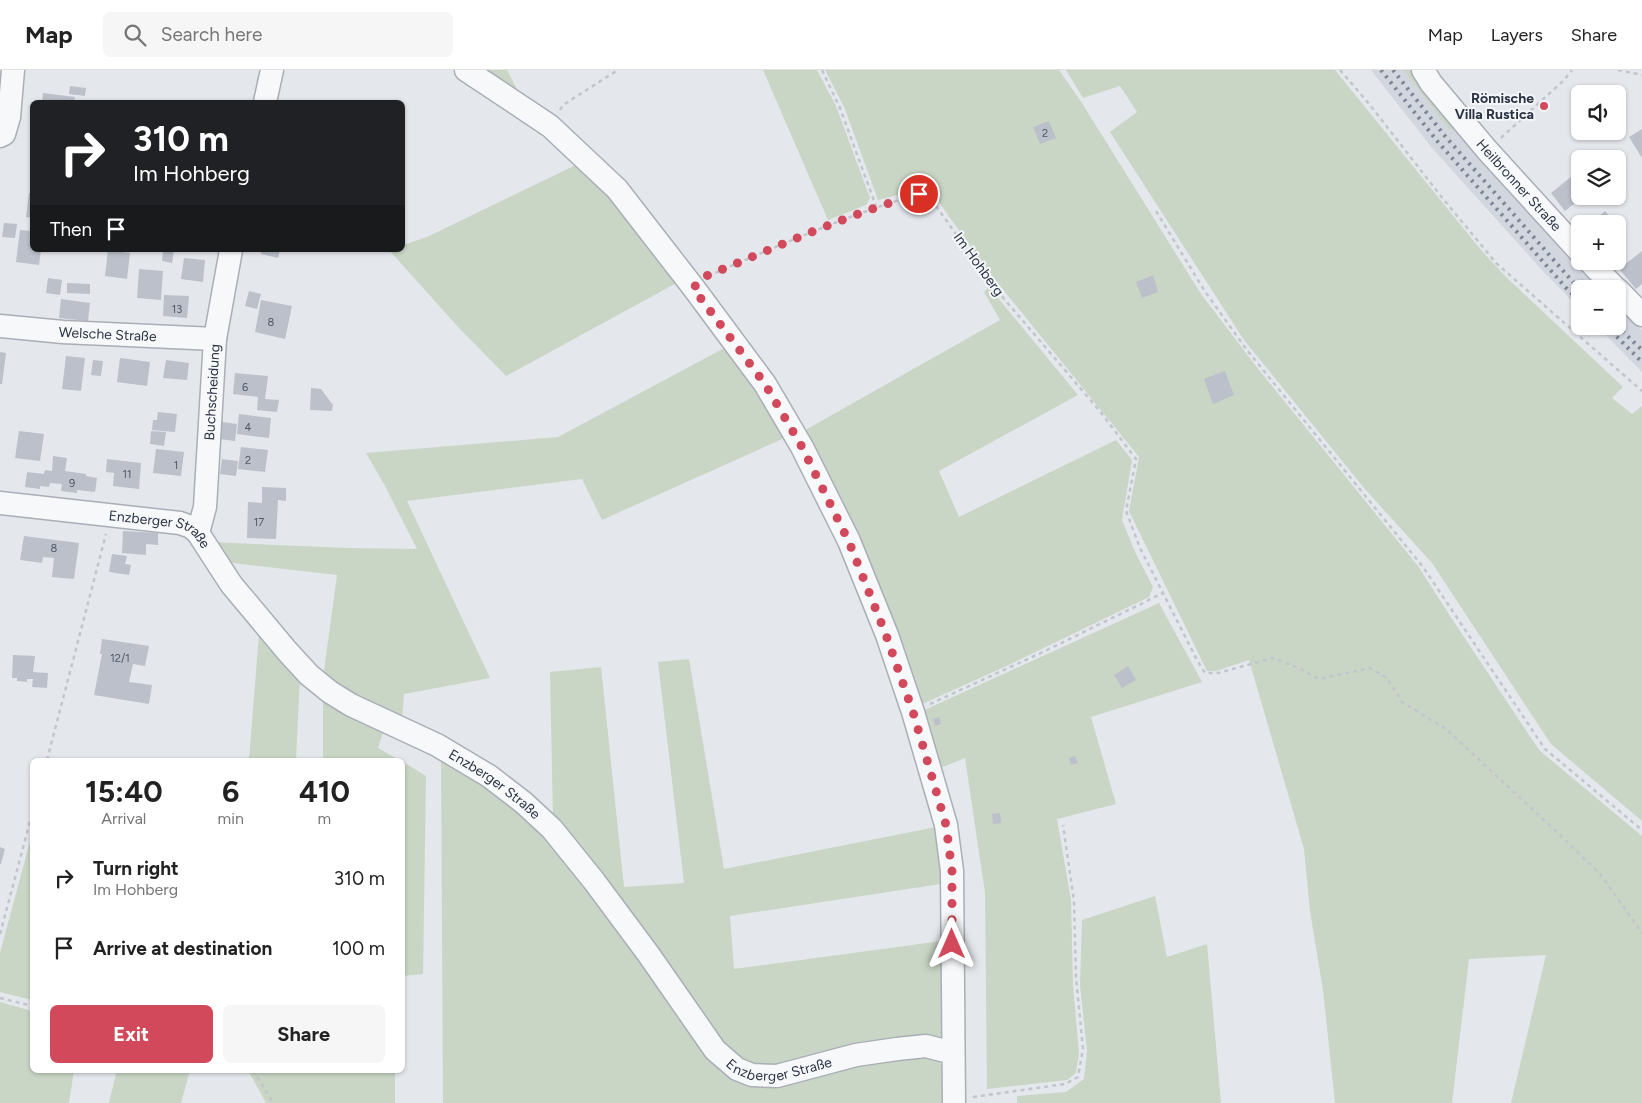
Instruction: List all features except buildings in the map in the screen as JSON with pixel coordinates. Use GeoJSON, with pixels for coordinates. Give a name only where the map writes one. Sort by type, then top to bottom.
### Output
{"type":"FeatureCollection","features":[{"type":"Feature","properties":{"kind":"street"},"geometry":{"type":"LineString","coordinates":[[0,136],[4,134],[9,117],[13,70]]}},
{"type":"Feature","properties":{"kind":"street"},"geometry":{"type":"LineString","coordinates":[[265,100],[272,70]]}},
{"type":"Feature","properties":{"kind":"street"},"geometry":{"type":"LineString","coordinates":[[466,70],[550,126],[617,189],[765,384],[802,447],[849,542],[886,635],[913,712],[946,825],[952,871],[954,1101]]}},
{"type":"Feature","properties":{"kind":"street","name":"Heilbronner Straße"},"geometry":{"type":"LineString","coordinates":[[1423,70],[1431,83],[1487,150],[1571,242]]}},
{"type":"Feature","properties":{"kind":"street","name":"Buchscheidung"},"geometry":{"type":"LineString","coordinates":[[198,533],[205,507],[215,338],[231,252]]}},
{"type":"Feature","properties":{"kind":"street"},"geometry":{"type":"LineString","coordinates":[[1598,270],[1608,280]]}},
{"type":"Feature","properties":{"kind":"street"},"geometry":{"type":"LineString","coordinates":[[1626,298],[1642,315]]}},
{"type":"Feature","properties":{"kind":"street","name":"Welsche Straße"},"geometry":{"type":"LineString","coordinates":[[0,326],[63,332],[215,338]]}},
{"type":"Feature","properties":{"kind":"street","name":"Enzberger Straße"},"geometry":{"type":"LineString","coordinates":[[0,503],[180,523],[198,533],[232,584],[309,675],[330,692],[351,704],[437,745],[489,776],[524,803],[552,829],[638,940],[715,1050],[737,1069],[752,1075],[777,1076],[856,1055],[898,1049],[926,1046],[953,1053]]}},
{"type":"Feature","properties":{"kind":"path"},"geometry":{"type":"LineString","coordinates":[[550,126],[562,105],[618,70]]}},
{"type":"Feature","properties":{"kind":"path"},"geometry":{"type":"LineString","coordinates":[[822,70],[840,108],[876,206]]}},
{"type":"Feature","properties":{"kind":"path"},"geometry":{"type":"LineString","coordinates":[[1340,70],[1496,263],[1642,391]]}},
{"type":"Feature","properties":{"kind":"path"},"geometry":{"type":"LineString","coordinates":[[1487,150],[1564,80],[1572,70]]}},
{"type":"Feature","properties":{"kind":"path"},"geometry":{"type":"LineString","coordinates":[[1618,70],[1642,75]]}},
{"type":"Feature","properties":{"kind":"path","name":"Im Hohberg"},"geometry":{"type":"LineString","coordinates":[[693,288],[706,276],[876,206],[919,194],[932,200],[988,280],[1099,410],[1136,459],[1126,511],[1140,548],[1197,660],[1205,672],[1218,673],[1273,658],[1299,668],[1319,680],[1370,668],[1387,678],[1402,702],[1446,729],[1600,874],[1642,933]]}},
{"type":"Feature","properties":{"kind":"path"},"geometry":{"type":"LineString","coordinates":[[1156,211],[1204,290],[1247,350],[1423,567],[1545,750],[1642,830]]}},
{"type":"Feature","properties":{"kind":"path"},"geometry":{"type":"LineString","coordinates":[[48,758],[111,516]]}},
{"type":"Feature","properties":{"kind":"path"},"geometry":{"type":"LineString","coordinates":[[913,712],[1163,594]]}},
{"type":"Feature","properties":{"kind":"path"},"geometry":{"type":"LineString","coordinates":[[0,934],[30,822]]}},
{"type":"Feature","properties":{"kind":"path"},"geometry":{"type":"LineString","coordinates":[[954,1101],[1065,1084],[1078,1077],[1082,1049],[1076,978],[1074,901],[1063,824]]}},
{"type":"Feature","properties":{"kind":"path"},"geometry":{"type":"LineString","coordinates":[[0,998],[30,1006]]}},
{"type":"Feature","properties":{"kind":"path"},"geometry":{"type":"LineString","coordinates":[[255,1073],[273,1103]]}},
{"type":"Feature","properties":{"kind":"shaded area"},"geometry":{"type":"Polygon","coordinates":[[[1371,70],[1403,70],[1450,131],[1456,127],[1571,257],[1571,270],[1584,270],[1593,280],[1571,280],[1571,300],[1432,148],[1371,70]]]}},
{"type":"Feature","properties":{"kind":"shaded area"},"geometry":{"type":"Polygon","coordinates":[[[1626,313],[1642,330],[1642,372],[1606,335],[1626,335],[1626,313]]]}},
{"type":"Feature","properties":{"kind":"green space"},"geometry":{"type":"Polygon","coordinates":[[[473,70],[507,70],[519,93],[473,70]]]}},
{"type":"Feature","properties":{"kind":"green space"},"geometry":{"type":"Polygon","coordinates":[[[763,70],[817,70],[836,106],[870,198],[866,205],[828,220],[763,70]]]}},
{"type":"Feature","properties":{"kind":"green space"},"geometry":{"type":"Polygon","coordinates":[[[825,70],[1059,70],[1080,100],[1201,294],[1259,370],[1418,566],[1539,750],[1642,836],[1642,1103],[1511,1103],[1546,955],[1469,959],[1452,1103],[1335,1103],[1323,990],[1310,911],[1304,849],[1249,660],[1216,671],[1207,671],[1129,511],[1139,457],[984,266],[934,195],[920,189],[878,200],[845,109],[825,70]]]}},
{"type":"Feature","properties":{"kind":"green space"},"geometry":{"type":"Polygon","coordinates":[[[1066,70],[1335,70],[1481,250],[1504,275],[1623,387],[1612,398],[1632,414],[1642,406],[1642,821],[1551,744],[1432,563],[1364,488],[1244,340],[1110,132],[1137,112],[1120,86],[1083,98],[1066,70]]]}},
{"type":"Feature","properties":{"kind":"green space"},"geometry":{"type":"Polygon","coordinates":[[[1403,70],[1411,70],[1456,127],[1450,131],[1403,70]]]}},
{"type":"Feature","properties":{"kind":"green space"},"geometry":{"type":"Polygon","coordinates":[[[582,162],[682,280],[506,376],[459,328],[391,252],[405,252],[405,244],[427,237],[582,162]]]}},
{"type":"Feature","properties":{"kind":"green space"},"geometry":{"type":"Polygon","coordinates":[[[989,287],[1078,395],[939,471],[959,517],[1116,440],[1132,460],[1122,520],[1135,552],[1153,587],[1149,597],[1013,663],[918,706],[800,433],[1000,320],[984,292],[989,287]]]}},
{"type":"Feature","properties":{"kind":"green space"},"geometry":{"type":"Polygon","coordinates":[[[730,345],[791,435],[602,520],[582,479],[407,501],[490,678],[404,694],[402,720],[323,678],[337,575],[223,562],[210,542],[417,549],[366,453],[558,437],[730,345]]]}},
{"type":"Feature","properties":{"kind":"green space"},"geometry":{"type":"Polygon","coordinates":[[[1159,603],[1202,682],[1091,717],[1116,804],[1057,819],[1071,900],[1073,985],[1079,1053],[1076,1073],[1067,1080],[987,1089],[985,893],[965,758],[935,770],[920,712],[1159,603]]]}},
{"type":"Feature","properties":{"kind":"green space"},"geometry":{"type":"Polygon","coordinates":[[[259,634],[300,676],[296,758],[249,758],[259,634]]]}},
{"type":"Feature","properties":{"kind":"green space"},"geometry":{"type":"Polygon","coordinates":[[[689,659],[724,869],[941,826],[947,883],[730,916],[734,969],[949,940],[949,1035],[941,1041],[762,1069],[737,1060],[716,1039],[553,818],[550,672],[601,667],[624,887],[684,883],[658,662],[689,659]]]}},
{"type":"Feature","properties":{"kind":"green space"},"geometry":{"type":"Polygon","coordinates":[[[323,694],[384,730],[378,748],[396,758],[323,758],[323,694]]]}},
{"type":"Feature","properties":{"kind":"green space"},"geometry":{"type":"Polygon","coordinates":[[[441,754],[511,798],[559,844],[726,1072],[919,1055],[940,1062],[947,1083],[947,1103],[443,1103],[441,754]]]}},
{"type":"Feature","properties":{"kind":"green space"},"geometry":{"type":"Polygon","coordinates":[[[405,763],[426,776],[423,974],[405,976],[405,763]]]}},
{"type":"Feature","properties":{"kind":"green space"},"geometry":{"type":"Polygon","coordinates":[[[30,841],[30,1000],[0,992],[0,953],[30,841]]]}},
{"type":"Feature","properties":{"kind":"green space"},"geometry":{"type":"Polygon","coordinates":[[[1155,896],[1167,957],[1207,944],[1221,1103],[1017,1103],[1017,1096],[1066,1092],[1084,1079],[1087,1051],[1080,985],[1082,920],[1155,896]]]}},
{"type":"Feature","properties":{"kind":"green space"},"geometry":{"type":"Polygon","coordinates":[[[0,1002],[30,1010],[30,1073],[74,1073],[69,1103],[0,1103],[0,1002]]]}},
{"type":"Feature","properties":{"kind":"green space"},"geometry":{"type":"Polygon","coordinates":[[[116,1073],[189,1073],[181,1103],[109,1103],[116,1073]]]}},
{"type":"Feature","properties":{"kind":"green space"},"geometry":{"type":"Polygon","coordinates":[[[250,1073],[395,1073],[395,1103],[266,1103],[250,1073]]]}},
{"type":"Feature","properties":{"kind":"railway"},"geometry":{"type":"LineString","coordinates":[[1381,70],[1438,142],[1571,293]]}},
{"type":"Feature","properties":{"kind":"railway"},"geometry":{"type":"LineString","coordinates":[[1393,70],[1445,136],[1571,280]]}},
{"type":"Feature","properties":{"kind":"railway"},"geometry":{"type":"LineString","coordinates":[[1615,335],[1642,362]]}},
{"type":"Feature","properties":{"kind":"railway"},"geometry":{"type":"LineString","coordinates":[[1626,335],[1642,350]]}},
{"type":"Feature","properties":{"kind":"place","name":"Römische Villa Rustica"},"geometry":{"type":"Point","coordinates":[1544,106]}},
{"type":"Feature","properties":{"kind":"route"},"geometry":{"type":"LineString","coordinates":[[919,194],[876,206],[706,276],[693,288],[765,384],[802,447],[849,542],[886,635],[913,712],[946,825],[952,871],[952,944]]}}]}
